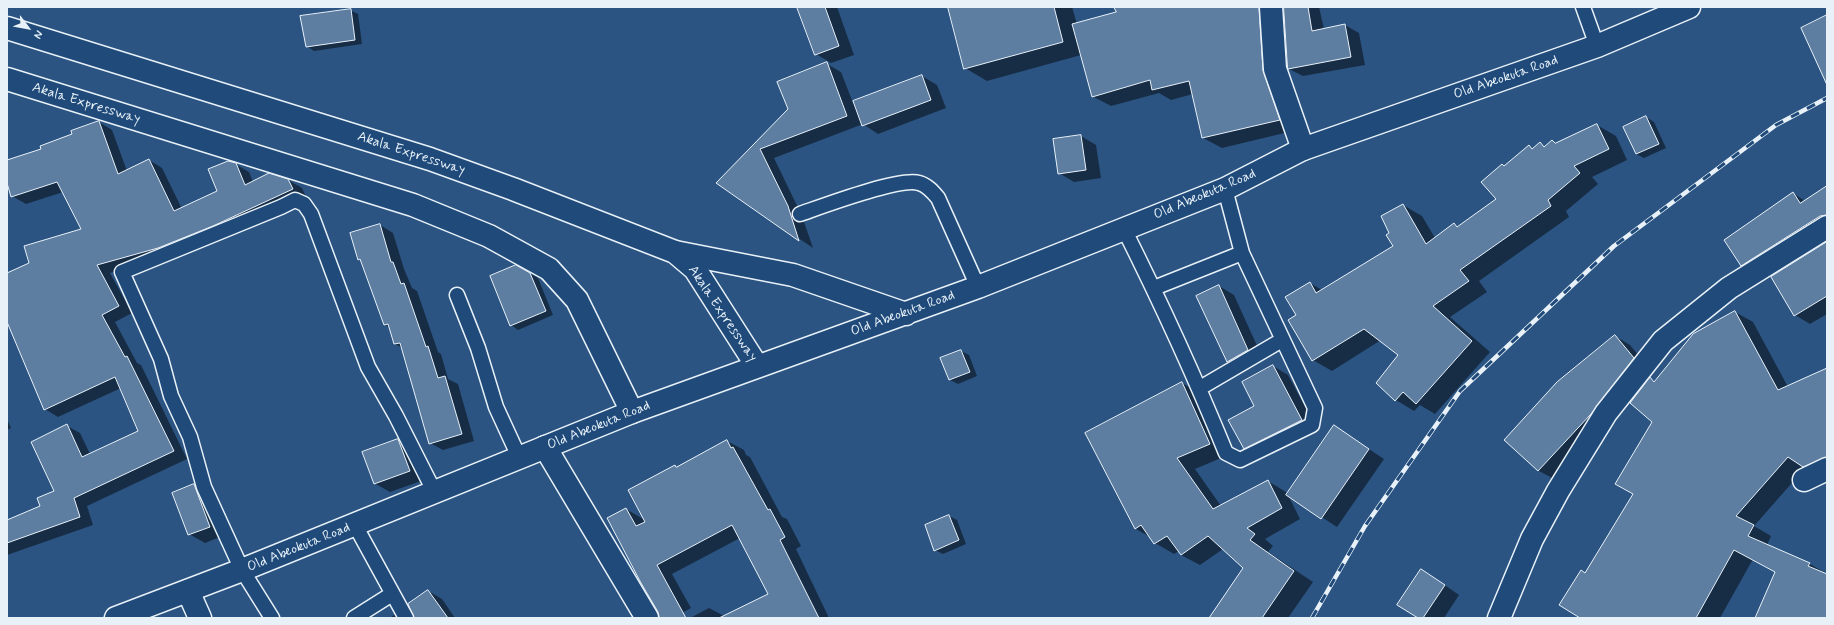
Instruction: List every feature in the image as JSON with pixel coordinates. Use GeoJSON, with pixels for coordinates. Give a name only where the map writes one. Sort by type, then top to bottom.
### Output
{"type":"FeatureCollection","features":[{"type":"Feature","properties":{"kind":"main road"},"geometry":{"type":"LineString","coordinates":[[1271,7],[1275,69],[1303,149]]}},
{"type":"Feature","properties":{"kind":"main road","name":"Old Abeokuta Road"},"geometry":{"type":"LineString","coordinates":[[116,618],[355,525],[632,412],[757,366],[906,314],[1124,230],[1225,189],[1303,149],[1597,46],[1678,9]]}},
{"type":"Feature","properties":{"kind":"main road","name":"Akala Expressway"},"geometry":{"type":"LineString","coordinates":[[7,28],[430,159],[521,191],[676,252],[695,269],[757,366]]}},
{"type":"Feature","properties":{"kind":"main road","name":"Akala Expressway"},"geometry":{"type":"LineString","coordinates":[[7,80],[413,205],[489,236],[549,269],[577,300],[632,412]]}},
{"type":"Feature","properties":{"kind":"main road"},"geometry":{"type":"LineString","coordinates":[[1499,618],[1532,539],[1558,490],[1606,413],[1664,341],[1729,288],[1827,227]]}},
{"type":"Feature","properties":{"kind":"main road"},"geometry":{"type":"LineString","coordinates":[[676,252],[794,275],[906,314]]}},
{"type":"Feature","properties":{"kind":"main road"},"geometry":{"type":"LineString","coordinates":[[545,447],[647,618]]}},
{"type":"Feature","properties":{"kind":"main road"},"geometry":{"type":"LineString","coordinates":[[1804,480],[1827,469]]}},
{"type":"Feature","properties":{"kind":"main road"},"geometry":{"type":"LineString","coordinates":[[188,591],[200,618]]}},
{"type":"Feature","properties":{"kind":"lane"},"geometry":{"type":"LineString","coordinates":[[1582,7],[1597,46]]}},
{"type":"Feature","properties":{"kind":"lane"},"geometry":{"type":"LineString","coordinates":[[800,214],[899,182],[919,182],[930,189],[938,198],[978,287]]}},
{"type":"Feature","properties":{"kind":"lane"},"geometry":{"type":"LineString","coordinates":[[1124,230],[1154,288],[1200,388],[1226,453],[1240,460],[1312,424],[1315,408],[1242,253],[1225,189]]}},
{"type":"Feature","properties":{"kind":"lane"},"geometry":{"type":"LineString","coordinates":[[272,618],[242,570],[204,487],[190,437],[171,396],[160,358],[122,272],[281,208],[294,200],[304,204],[311,214],[368,367],[396,416],[435,493]]}},
{"type":"Feature","properties":{"kind":"lane"},"geometry":{"type":"LineString","coordinates":[[1154,288],[1242,253]]}},
{"type":"Feature","properties":{"kind":"lane"},"geometry":{"type":"LineString","coordinates":[[457,295],[478,348],[496,407],[519,457]]}},
{"type":"Feature","properties":{"kind":"lane"},"geometry":{"type":"LineString","coordinates":[[1200,388],[1282,340]]}},
{"type":"Feature","properties":{"kind":"lane"},"geometry":{"type":"LineString","coordinates":[[355,525],[406,618]]}},
{"type":"Feature","properties":{"kind":"lane"},"geometry":{"type":"LineString","coordinates":[[354,618],[392,594]]}},
{"type":"Feature","properties":{"kind":"building"},"geometry":{"type":"Polygon","coordinates":[[[797,7],[825,7],[839,46],[815,55],[797,7]]]}},
{"type":"Feature","properties":{"kind":"building"},"geometry":{"type":"Polygon","coordinates":[[[948,7],[1054,7],[1063,42],[964,69],[948,7]]]}},
{"type":"Feature","properties":{"kind":"building"},"geometry":{"type":"Polygon","coordinates":[[[1114,7],[1259,7],[1263,70],[1280,120],[1202,138],[1189,81],[1152,90],[1150,80],[1092,97],[1072,24],[1116,12],[1114,7]]]}},
{"type":"Feature","properties":{"kind":"building"},"geometry":{"type":"Polygon","coordinates":[[[1284,7],[1308,7],[1312,31],[1345,24],[1351,57],[1288,69],[1284,7]]]}},
{"type":"Feature","properties":{"kind":"building"},"geometry":{"type":"Polygon","coordinates":[[[351,9],[355,40],[306,47],[300,16],[351,9]]]}},
{"type":"Feature","properties":{"kind":"building"},"geometry":{"type":"Polygon","coordinates":[[[1827,15],[1827,85],[1801,28],[1827,15]]]}},
{"type":"Feature","properties":{"kind":"building"},"geometry":{"type":"Polygon","coordinates":[[[827,62],[847,116],[760,149],[788,206],[799,241],[716,183],[788,109],[777,82],[827,62]]]}},
{"type":"Feature","properties":{"kind":"building"},"geometry":{"type":"Polygon","coordinates":[[[922,75],[931,100],[862,126],[853,101],[922,75]]]}},
{"type":"Feature","properties":{"kind":"building"},"geometry":{"type":"Polygon","coordinates":[[[1646,116],[1659,144],[1636,154],[1623,127],[1646,116]]]}},
{"type":"Feature","properties":{"kind":"building"},"geometry":{"type":"Polygon","coordinates":[[[99,121],[118,174],[149,159],[174,211],[217,191],[208,169],[228,161],[236,163],[245,185],[269,173],[288,179],[293,189],[213,226],[158,248],[97,265],[119,306],[102,315],[125,357],[127,356],[174,451],[74,498],[80,517],[7,543],[7,520],[40,506],[37,498],[54,491],[31,442],[67,424],[82,457],[138,431],[115,377],[44,410],[7,322],[7,273],[29,263],[24,246],[81,229],[57,182],[11,197],[7,183],[7,160],[41,149],[40,146],[72,134],[71,131],[99,121]]]}},
{"type":"Feature","properties":{"kind":"building"},"geometry":{"type":"Polygon","coordinates":[[[1597,124],[1609,149],[1574,166],[1580,173],[1548,200],[1551,206],[1460,270],[1469,281],[1433,306],[1472,341],[1416,404],[1403,392],[1395,401],[1376,383],[1398,355],[1364,329],[1312,361],[1288,320],[1296,315],[1285,297],[1310,282],[1316,293],[1393,246],[1386,235],[1389,233],[1381,216],[1403,204],[1426,244],[1454,223],[1457,227],[1496,199],[1481,182],[1502,164],[1504,166],[1529,145],[1532,149],[1540,142],[1544,147],[1552,140],[1555,143],[1597,124]]]}},
{"type":"Feature","properties":{"kind":"building"},"geometry":{"type":"Polygon","coordinates":[[[1081,135],[1086,170],[1058,174],[1053,139],[1081,135]]]}},
{"type":"Feature","properties":{"kind":"building"},"geometry":{"type":"Polygon","coordinates":[[[1827,186],[1827,215],[1820,216],[1741,266],[1724,240],[1793,192],[1800,203],[1827,186]]]}},
{"type":"Feature","properties":{"kind":"building"},"geometry":{"type":"Polygon","coordinates":[[[380,224],[391,262],[393,262],[401,284],[404,283],[426,347],[428,346],[438,378],[445,376],[462,434],[429,444],[400,343],[394,344],[388,324],[384,325],[360,259],[358,260],[350,233],[380,224]]]}},
{"type":"Feature","properties":{"kind":"building"},"geometry":{"type":"Polygon","coordinates":[[[1827,242],[1827,296],[1794,316],[1771,277],[1827,242]]]}},
{"type":"Feature","properties":{"kind":"building"},"geometry":{"type":"Polygon","coordinates":[[[516,265],[530,273],[546,311],[510,326],[490,276],[516,265]]]}},
{"type":"Feature","properties":{"kind":"building"},"geometry":{"type":"Polygon","coordinates":[[[1219,285],[1248,350],[1227,362],[1196,296],[1219,285]]]}},
{"type":"Feature","properties":{"kind":"building"},"geometry":{"type":"Polygon","coordinates":[[[1735,311],[1778,390],[1827,368],[1827,457],[1803,467],[1788,457],[1736,516],[1754,525],[1748,536],[1810,563],[1808,566],[1827,574],[1827,618],[1755,618],[1775,572],[1734,550],[1696,618],[1580,618],[1559,605],[1581,570],[1585,573],[1633,494],[1615,484],[1652,422],[1630,403],[1650,377],[1654,382],[1693,334],[1735,311]]]}},
{"type":"Feature","properties":{"kind":"building"},"geometry":{"type":"Polygon","coordinates":[[[1615,335],[1634,358],[1591,414],[1538,471],[1504,440],[1557,382],[1615,335]]]}},
{"type":"Feature","properties":{"kind":"building"},"geometry":{"type":"Polygon","coordinates":[[[961,350],[970,372],[949,380],[940,358],[961,350]]]}},
{"type":"Feature","properties":{"kind":"building"},"geometry":{"type":"Polygon","coordinates":[[[1273,365],[1302,420],[1244,449],[1228,420],[1254,406],[1242,382],[1273,365]]]}},
{"type":"Feature","properties":{"kind":"building"},"geometry":{"type":"Polygon","coordinates":[[[1182,382],[1210,444],[1177,458],[1213,509],[1268,480],[1282,508],[1247,528],[1255,534],[1250,540],[1294,571],[1262,618],[1209,618],[1243,568],[1208,536],[1181,555],[1167,536],[1154,544],[1141,525],[1135,529],[1085,433],[1182,382]]]}},
{"type":"Feature","properties":{"kind":"building"},"geometry":{"type":"Polygon","coordinates":[[[1334,425],[1369,449],[1321,519],[1286,495],[1334,425]]]}},
{"type":"Feature","properties":{"kind":"building"},"geometry":{"type":"Polygon","coordinates":[[[398,439],[410,471],[374,484],[362,452],[398,439]]]}},
{"type":"Feature","properties":{"kind":"building"},"geometry":{"type":"Polygon","coordinates":[[[727,440],[731,448],[733,447],[768,510],[770,509],[785,537],[780,540],[819,618],[719,618],[768,594],[732,525],[657,565],[686,618],[659,618],[658,612],[607,518],[626,508],[636,526],[645,522],[628,490],[727,440]]]}},
{"type":"Feature","properties":{"kind":"building"},"geometry":{"type":"Polygon","coordinates":[[[194,484],[210,527],[188,535],[172,493],[194,484]]]}},
{"type":"Feature","properties":{"kind":"building"},"geometry":{"type":"Polygon","coordinates":[[[949,515],[959,540],[934,551],[925,525],[949,515]]]}},
{"type":"Feature","properties":{"kind":"building"},"geometry":{"type":"Polygon","coordinates":[[[1421,569],[1445,585],[1423,618],[1418,618],[1397,605],[1421,569]]]}},
{"type":"Feature","properties":{"kind":"building"},"geometry":{"type":"Polygon","coordinates":[[[428,590],[448,618],[414,618],[408,604],[428,590]]]}},
{"type":"Feature","properties":{"kind":"railway"},"geometry":{"type":"LineString","coordinates":[[1312,618],[1365,526],[1460,391],[1614,246],[1776,125],[1827,98]]}}]}
